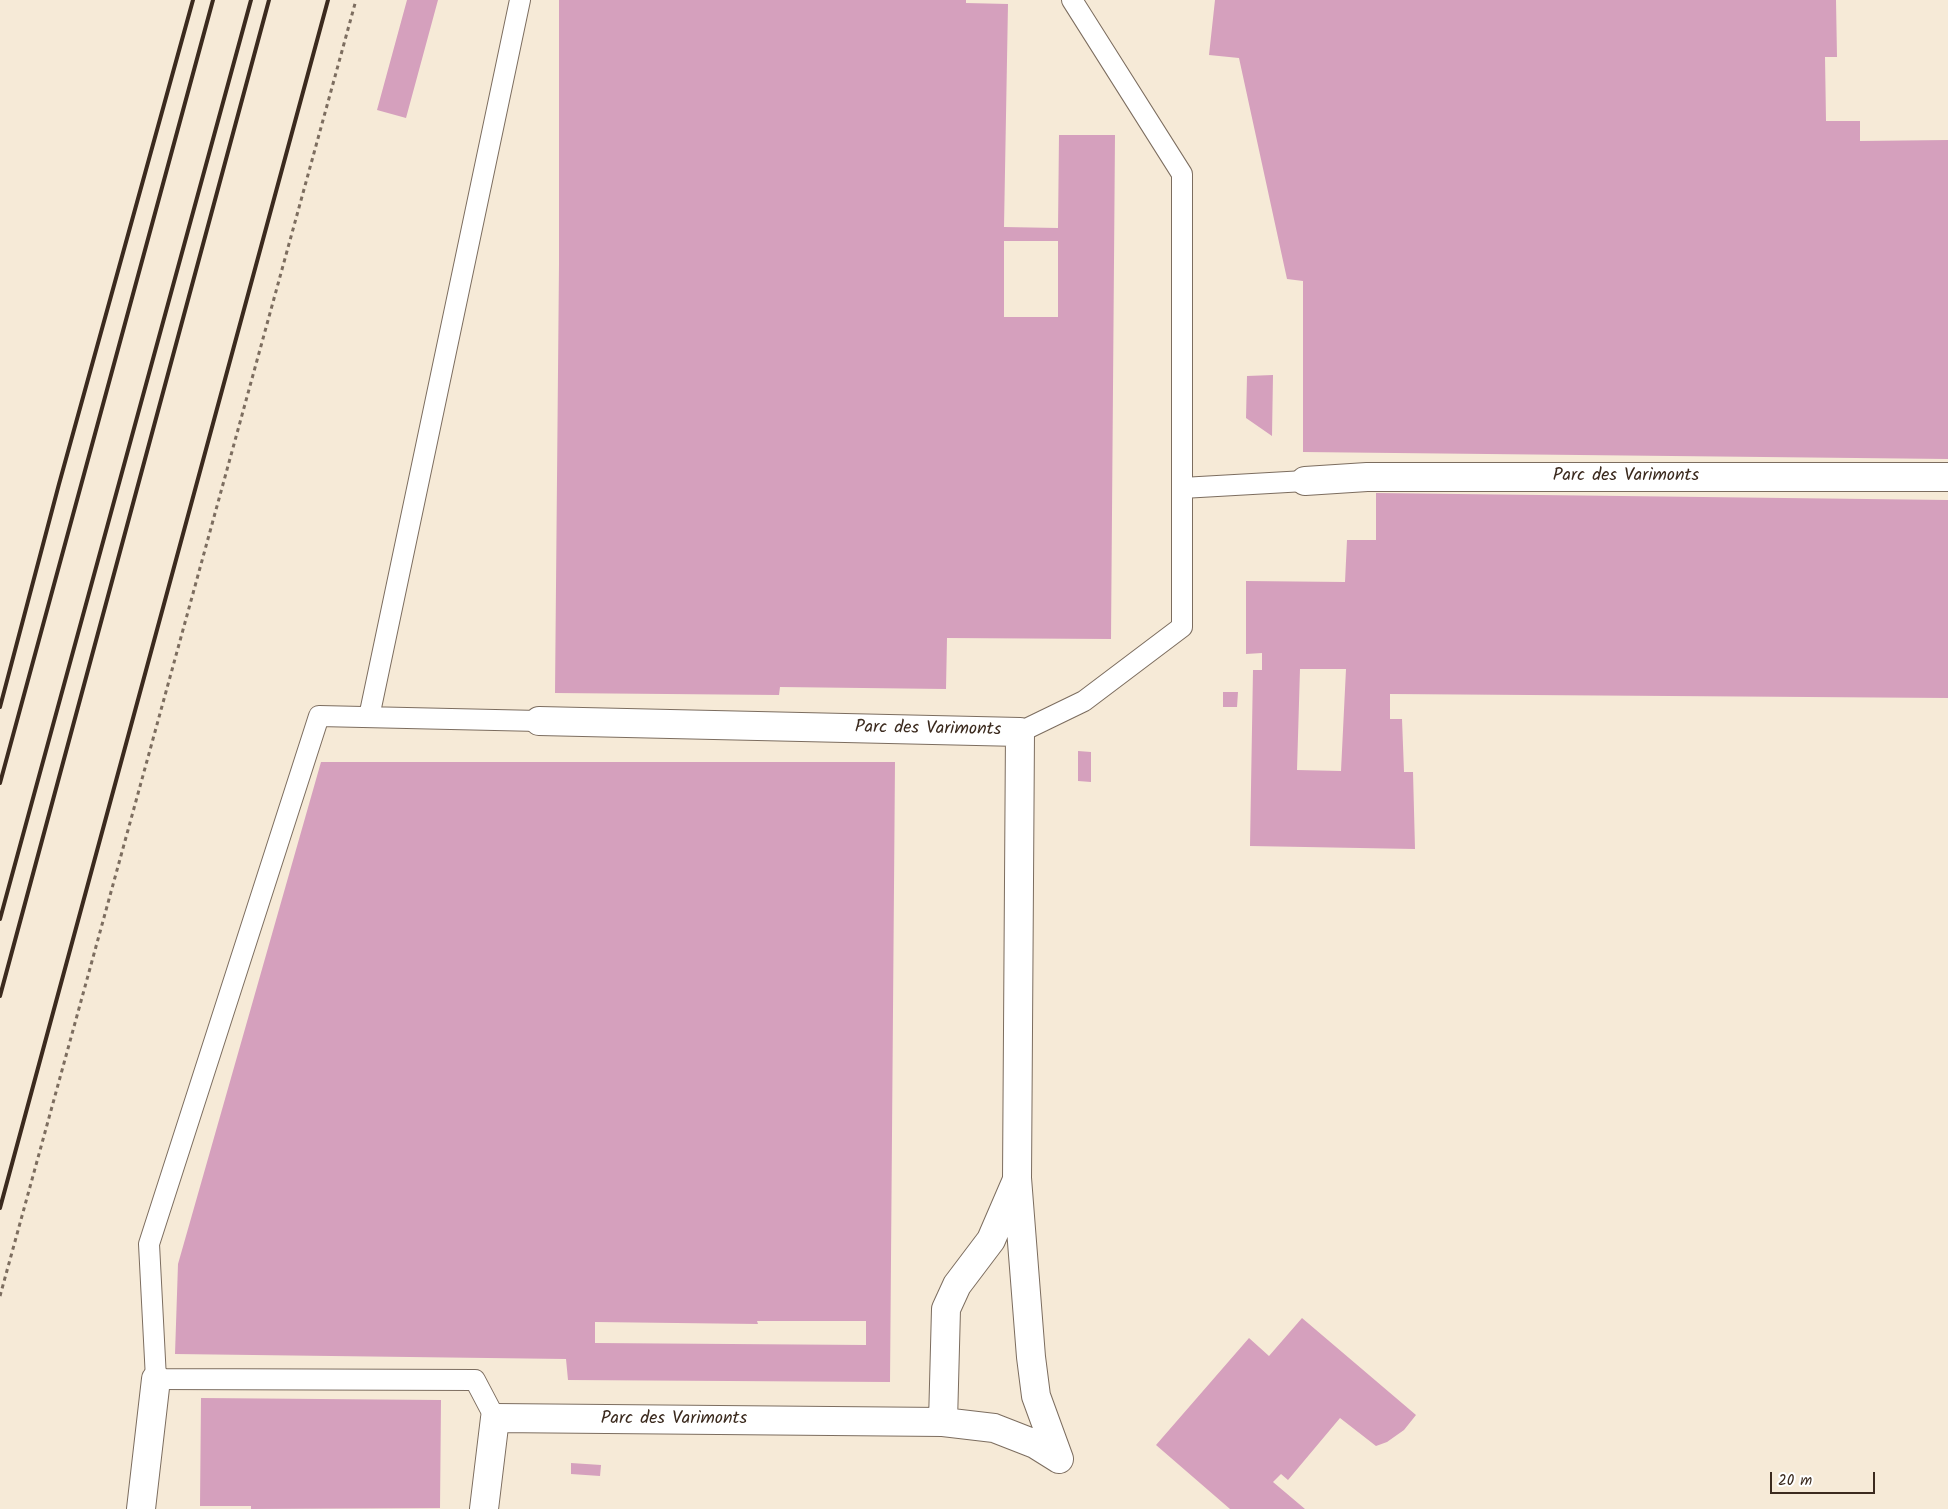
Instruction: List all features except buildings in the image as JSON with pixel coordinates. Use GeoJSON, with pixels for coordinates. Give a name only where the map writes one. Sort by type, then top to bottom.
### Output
{"type":"FeatureCollection","features":[{"type":"Feature","properties":{"kind":"street","name":"Parc des Varimonts"},"geometry":{"type":"LineString","coordinates":[[1305,481],[1377,477],[1948,476]]}},
{"type":"Feature","properties":{"kind":"street","name":"Parc des Varimonts"},"geometry":{"type":"LineString","coordinates":[[496,1418],[943,1422],[994,1428],[1035,1444],[1059,1459],[1036,1396],[1031,1357],[1017,1178],[1020,732],[539,721]]}},
{"type":"Feature","properties":{"kind":"street","name":"Parc des Varimonts"},"geometry":{"type":"LineString","coordinates":[[943,1422],[946,1309],[957,1285],[991,1240],[1017,1178]]}},
{"type":"Feature","properties":{"kind":"street"},"geometry":{"type":"LineString","coordinates":[[142,1509],[156,1379]]}},
{"type":"Feature","properties":{"kind":"street"},"geometry":{"type":"LineString","coordinates":[[484,1509],[496,1418]]}},
{"type":"Feature","properties":{"kind":"lane"},"geometry":{"type":"LineString","coordinates":[[369,717],[520,0]]}},
{"type":"Feature","properties":{"kind":"lane"},"geometry":{"type":"LineString","coordinates":[[1020,732],[1084,701],[1182,627],[1182,174],[1072,0]]}},
{"type":"Feature","properties":{"kind":"lane"},"geometry":{"type":"LineString","coordinates":[[1182,488],[1305,481]]}},
{"type":"Feature","properties":{"kind":"lane"},"geometry":{"type":"LineString","coordinates":[[496,1418],[475,1380],[156,1379],[149,1244],[319,716],[539,721]]}},
{"type":"Feature","properties":{"kind":"path"},"geometry":{"type":"LineString","coordinates":[[0,1296],[356,0]]}},
{"type":"Feature","properties":{"kind":"railway"},"geometry":{"type":"LineString","coordinates":[[0,707],[59,484],[193,0]]}},
{"type":"Feature","properties":{"kind":"railway"},"geometry":{"type":"LineString","coordinates":[[0,783],[213,0]]}},
{"type":"Feature","properties":{"kind":"railway"},"geometry":{"type":"LineString","coordinates":[[0,919],[251,0]]}},
{"type":"Feature","properties":{"kind":"railway"},"geometry":{"type":"LineString","coordinates":[[0,996],[269,0]]}},
{"type":"Feature","properties":{"kind":"railway"},"geometry":{"type":"LineString","coordinates":[[0,1208],[328,0]]}}]}
